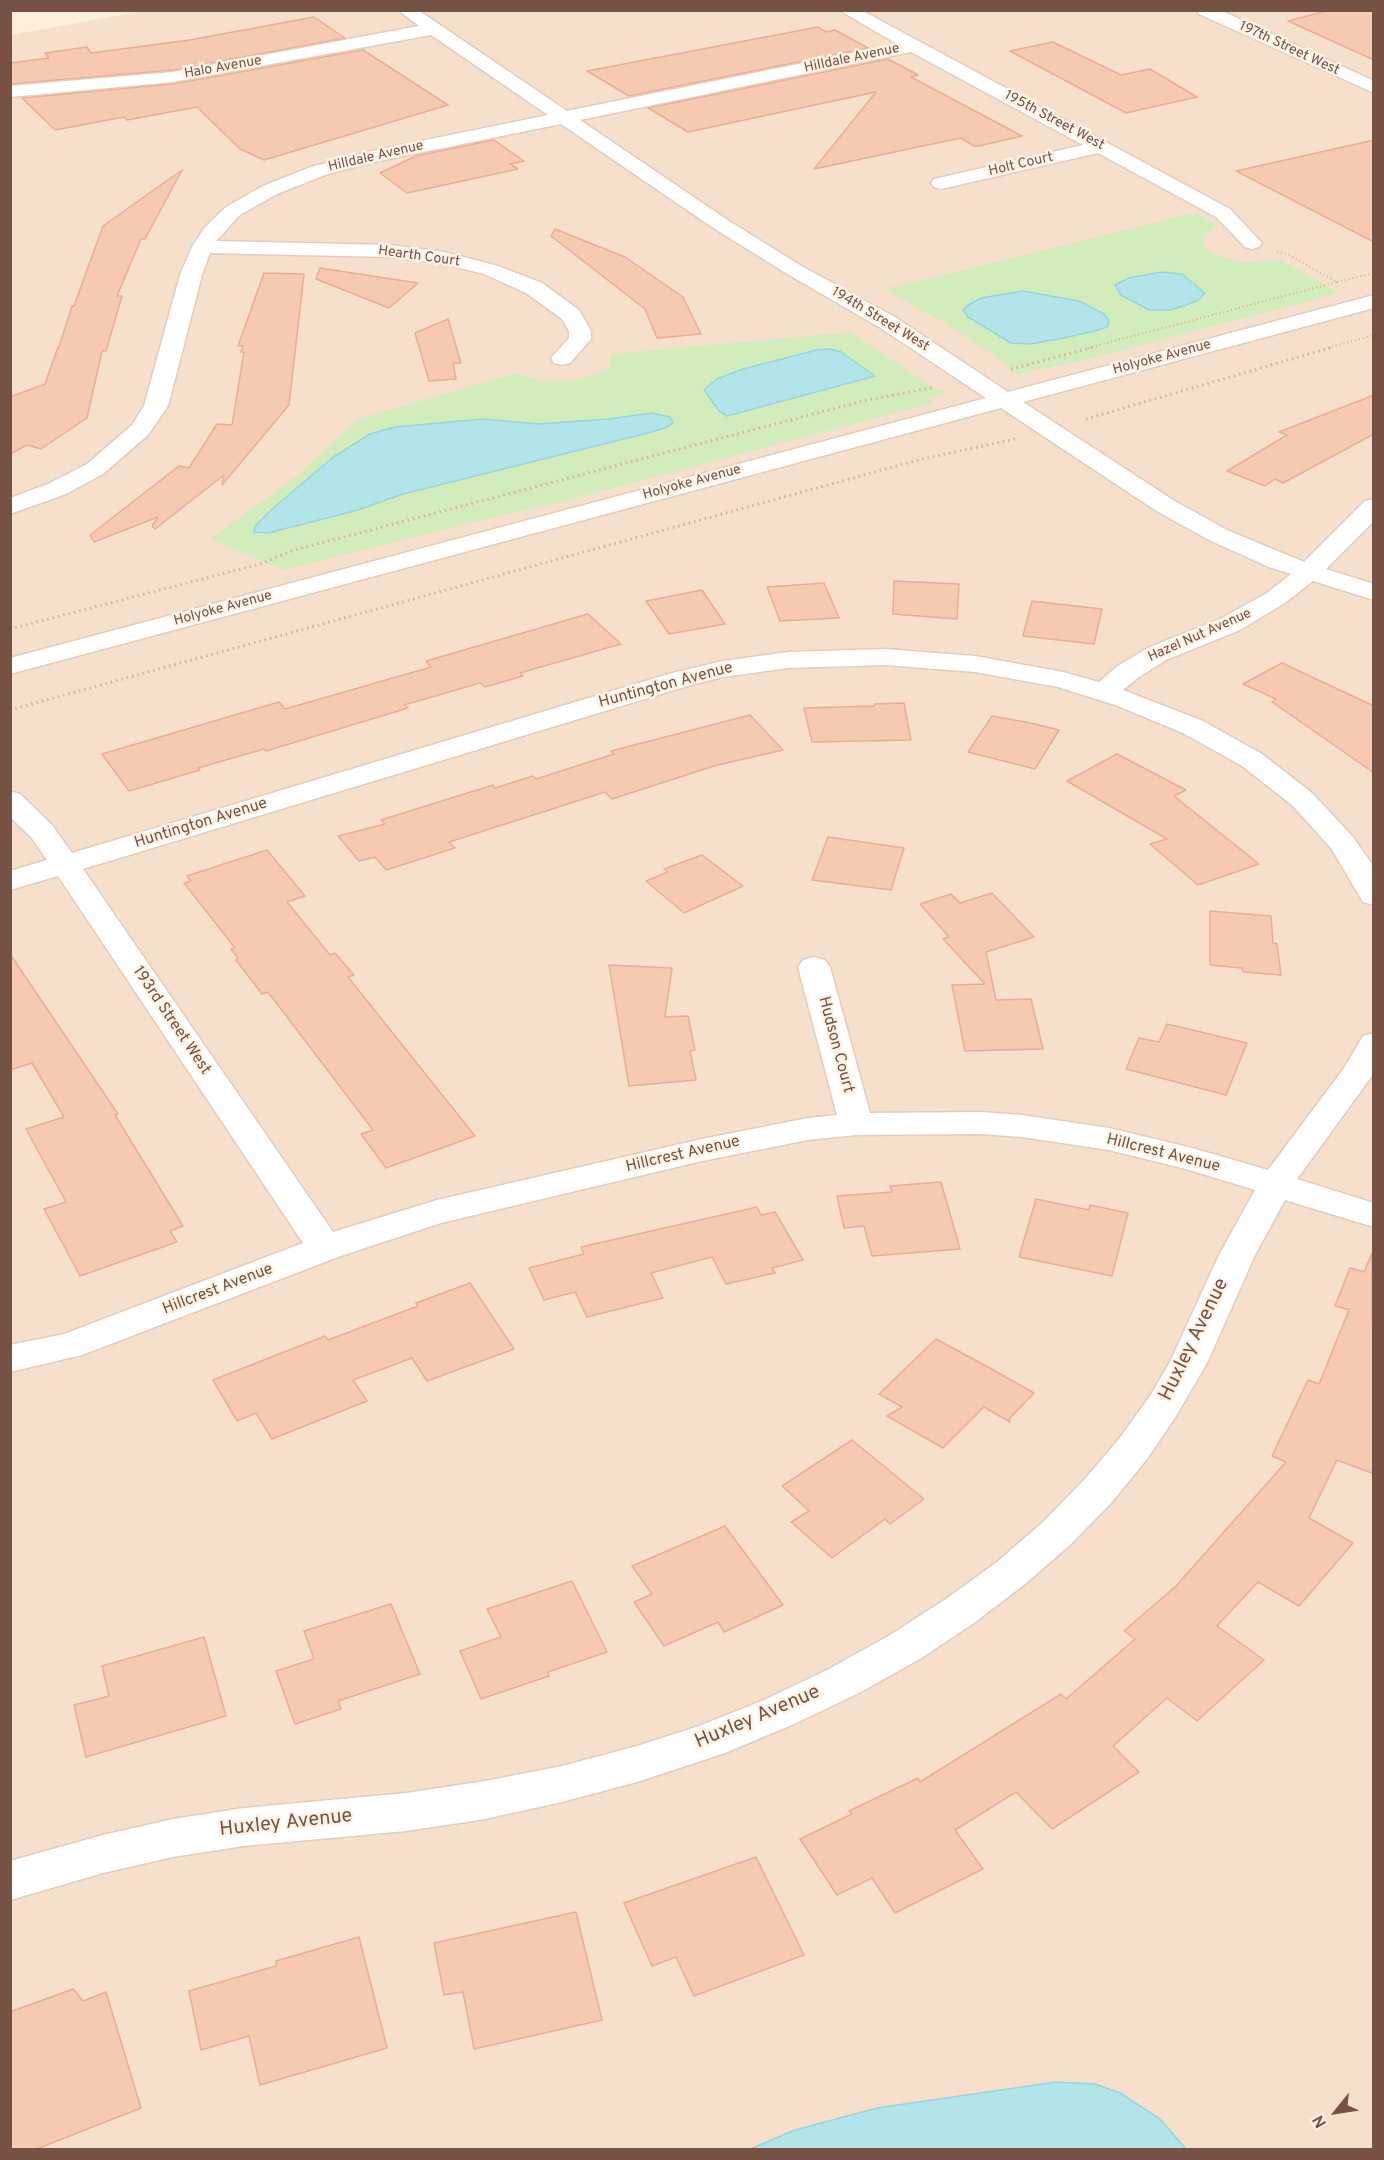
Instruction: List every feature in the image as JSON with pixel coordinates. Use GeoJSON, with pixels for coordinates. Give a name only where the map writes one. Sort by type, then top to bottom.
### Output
{"type":"FeatureCollection","features":[{"type":"Feature","properties":{"kind":"street","name":"194th Street West"},"geometry":{"type":"LineString","coordinates":[[406,10],[714,220],[887,322],[1189,520],[1308,573],[1374,592]]}},
{"type":"Feature","properties":{"kind":"street","name":"195th Street West"},"geometry":{"type":"LineString","coordinates":[[847,10],[1222,213],[1251,243]]}},
{"type":"Feature","properties":{"kind":"street","name":"197th Street West"},"geometry":{"type":"LineString","coordinates":[[1205,10],[1374,88]]}},
{"type":"Feature","properties":{"kind":"street","name":"Halo Avenue"},"geometry":{"type":"LineString","coordinates":[[10,92],[173,77],[433,29]]}},
{"type":"Feature","properties":{"kind":"street","name":"Hilldale Avenue"},"geometry":{"type":"LineString","coordinates":[[10,507],[57,489],[95,469],[140,430],[156,406],[190,275],[202,247],[212,231],[233,212],[270,190],[299,177],[367,158],[913,46]]}},
{"type":"Feature","properties":{"kind":"street","name":"Holt Court"},"geometry":{"type":"LineString","coordinates":[[941,183],[1101,147]]}},
{"type":"Feature","properties":{"kind":"street","name":"Hearth Court"},"geometry":{"type":"LineString","coordinates":[[202,247],[390,251],[444,258],[491,270],[534,288],[571,315],[580,331],[580,339],[562,358]]}},
{"type":"Feature","properties":{"kind":"street","name":"Holyoke Avenue"},"geometry":{"type":"LineString","coordinates":[[10,666],[1374,301]]}},
{"type":"Feature","properties":{"kind":"street","name":"Hazel Nut Avenue"},"geometry":{"type":"LineString","coordinates":[[1104,692],[1143,662],[1176,644],[1245,617],[1276,598],[1308,573],[1374,506]]}},
{"type":"Feature","properties":{"kind":"street","name":"Huntington Avenue"},"geometry":{"type":"LineString","coordinates":[[10,881],[661,684],[745,666],[833,657],[930,659],[1019,671],[1104,692],[1193,727],[1268,772],[1302,799],[1353,857],[1374,896]]}},
{"type":"Feature","properties":{"kind":"street","name":"193rd Street West"},"geometry":{"type":"LineString","coordinates":[[10,800],[42,831],[326,1248]]}},
{"type":"Feature","properties":{"kind":"street","name":"Hudson Court"},"geometry":{"type":"LineString","coordinates":[[814,967],[856,1124]]}},
{"type":"Feature","properties":{"kind":"street"},"geometry":{"type":"LineString","coordinates":[[1275,1185],[1348,1088],[1374,1043]]}},
{"type":"Feature","properties":{"kind":"street","name":"Hillcrest Avenue"},"geometry":{"type":"LineString","coordinates":[[10,1359],[69,1346],[370,1232],[490,1199],[758,1138],[856,1124],[980,1123],[1070,1132],[1154,1148],[1374,1215]]}},
{"type":"Feature","properties":{"kind":"street","name":"Huxley Avenue"},"geometry":{"type":"LineString","coordinates":[[10,1881],[103,1854],[173,1838],[244,1827],[406,1812],[485,1800],[562,1784],[637,1764],[710,1740],[779,1712],[844,1681],[904,1647],[969,1605],[1011,1573],[1057,1533],[1098,1491],[1133,1449],[1173,1389],[1200,1337],[1237,1255],[1275,1185]]}},
{"type":"Feature","properties":{"kind":"path"},"geometry":{"type":"LineString","coordinates":[[1251,243],[1291,256],[1337,282]]}},
{"type":"Feature","properties":{"kind":"path"},"geometry":{"type":"LineString","coordinates":[[1005,371],[1374,273]]}},
{"type":"Feature","properties":{"kind":"path"},"geometry":{"type":"LineString","coordinates":[[10,710],[922,459],[1010,441],[1374,335]]}},
{"type":"Feature","properties":{"kind":"path"},"geometry":{"type":"LineString","coordinates":[[10,629],[260,564],[304,547],[863,401],[938,387]]}},
{"type":"Feature","properties":{"kind":"path"},"geometry":{"type":"LineString","coordinates":[[1373,2150],[1374,2141]]}},
{"type":"Feature","properties":{"kind":"shaded area"},"geometry":{"type":"Polygon","coordinates":[[[148,10],[1373,11],[1373,2149],[11,2150],[11,35],[148,10]]]}},
{"type":"Feature","properties":{"kind":"green space"},"geometry":{"type":"Polygon","coordinates":[[[1195,213],[1217,225],[1204,235],[1204,245],[1210,251],[1243,262],[1280,260],[1340,293],[1081,361],[1018,374],[1011,373],[1006,364],[946,324],[884,289],[1195,213]],[[1162,272],[1129,278],[1115,285],[1121,295],[1149,310],[1171,310],[1200,298],[1200,287],[1182,274],[1162,272]],[[1023,291],[981,298],[963,310],[968,317],[1011,343],[1030,344],[1106,327],[1067,298],[1023,291]]]}},
{"type":"Feature","properties":{"kind":"green space"},"geometry":{"type":"Polygon","coordinates":[[[850,332],[935,389],[950,391],[928,399],[933,403],[561,502],[284,570],[210,539],[297,476],[358,419],[517,373],[541,381],[579,380],[606,368],[610,363],[610,354],[850,332]],[[831,349],[773,361],[704,389],[727,416],[874,376],[831,349]],[[652,413],[578,422],[538,424],[483,419],[395,427],[332,458],[255,525],[358,510],[403,494],[652,432],[652,413]]]}},
{"type":"Feature","properties":{"kind":"water"},"geometry":{"type":"Polygon","coordinates":[[[1161,272],[1182,274],[1205,293],[1197,301],[1171,310],[1149,310],[1121,295],[1115,285],[1129,278],[1161,272]]]}},
{"type":"Feature","properties":{"kind":"water"},"geometry":{"type":"Polygon","coordinates":[[[1023,291],[1079,301],[1104,314],[1109,321],[1107,327],[1031,344],[1011,343],[968,317],[963,310],[981,298],[1023,291]]]}},
{"type":"Feature","properties":{"kind":"water"},"geometry":{"type":"Polygon","coordinates":[[[831,349],[841,352],[875,376],[727,416],[719,411],[704,390],[717,379],[743,369],[817,350],[831,349]]]}},
{"type":"Feature","properties":{"kind":"water"},"geometry":{"type":"Polygon","coordinates":[[[652,413],[670,417],[673,423],[652,432],[403,494],[358,510],[268,533],[254,532],[255,526],[271,510],[332,458],[370,434],[395,427],[483,419],[538,424],[652,413]]]}},
{"type":"Feature","properties":{"kind":"water"},"geometry":{"type":"Polygon","coordinates":[[[1056,2082],[1095,2084],[1120,2093],[1160,2119],[1186,2149],[750,2149],[795,2130],[877,2108],[1056,2082]]]}},
{"type":"Feature","properties":{"kind":"building"},"geometry":{"type":"Polygon","coordinates":[[[1330,10],[1374,10],[1374,60],[1288,21],[1330,10]]]}},
{"type":"Feature","properties":{"kind":"building"},"geometry":{"type":"Polygon","coordinates":[[[314,17],[345,38],[173,70],[10,84],[10,63],[49,58],[45,53],[87,47],[91,53],[190,40],[314,17]]]}},
{"type":"Feature","properties":{"kind":"building"},"geometry":{"type":"Polygon","coordinates":[[[818,27],[826,32],[835,30],[868,48],[629,96],[587,71],[818,27]]]}},
{"type":"Feature","properties":{"kind":"building"},"geometry":{"type":"Polygon","coordinates":[[[1053,42],[1121,75],[1150,69],[1197,97],[1126,113],[1010,51],[1053,42]]]}},
{"type":"Feature","properties":{"kind":"building"},"geometry":{"type":"Polygon","coordinates":[[[363,50],[448,105],[264,160],[240,149],[197,107],[127,120],[124,117],[55,130],[22,98],[173,84],[363,50]]]}},
{"type":"Feature","properties":{"kind":"building"},"geometry":{"type":"Polygon","coordinates":[[[888,59],[918,75],[911,77],[1022,136],[979,146],[974,146],[961,138],[814,169],[876,92],[688,132],[648,108],[888,59]]]}},
{"type":"Feature","properties":{"kind":"building"},"geometry":{"type":"Polygon","coordinates":[[[494,140],[524,161],[510,164],[518,169],[407,193],[380,173],[416,156],[494,140]]]}},
{"type":"Feature","properties":{"kind":"building"},"geometry":{"type":"Polygon","coordinates":[[[1374,140],[1374,242],[1236,171],[1374,140]]]}},
{"type":"Feature","properties":{"kind":"building"},"geometry":{"type":"Polygon","coordinates":[[[182,170],[145,239],[141,239],[117,296],[122,296],[106,351],[102,351],[87,418],[41,449],[27,445],[10,454],[10,397],[45,384],[103,226],[182,170]]]}},
{"type":"Feature","properties":{"kind":"building"},"geometry":{"type":"Polygon","coordinates":[[[555,229],[625,257],[683,297],[701,334],[657,338],[645,309],[551,236],[555,229]]]}},
{"type":"Feature","properties":{"kind":"building"},"geometry":{"type":"Polygon","coordinates":[[[320,268],[418,283],[389,308],[316,279],[320,268]]]}},
{"type":"Feature","properties":{"kind":"building"},"geometry":{"type":"Polygon","coordinates":[[[264,273],[304,274],[289,405],[222,485],[224,475],[155,529],[152,526],[158,517],[94,542],[90,535],[179,466],[189,468],[217,424],[232,425],[244,352],[241,352],[243,346],[238,346],[264,273]]]}},
{"type":"Feature","properties":{"kind":"building"},"geometry":{"type":"Polygon","coordinates":[[[448,319],[461,363],[453,363],[456,379],[429,381],[415,333],[448,319]]]}},
{"type":"Feature","properties":{"kind":"building"},"geometry":{"type":"Polygon","coordinates":[[[1374,395],[1374,434],[1283,483],[1275,479],[1265,486],[1227,471],[1287,435],[1279,432],[1374,395]]]}},
{"type":"Feature","properties":{"kind":"building"},"geometry":{"type":"Polygon","coordinates":[[[894,581],[959,584],[957,619],[893,614],[894,581]]]}},
{"type":"Feature","properties":{"kind":"building"},"geometry":{"type":"Polygon","coordinates":[[[824,583],[839,618],[780,621],[767,587],[824,583]]]}},
{"type":"Feature","properties":{"kind":"building"},"geometry":{"type":"Polygon","coordinates":[[[702,590],[725,624],[669,634],[646,601],[702,590]]]}},
{"type":"Feature","properties":{"kind":"building"},"geometry":{"type":"Polygon","coordinates":[[[1032,601],[1102,609],[1094,644],[1023,636],[1032,601]]]}},
{"type":"Feature","properties":{"kind":"building"},"geometry":{"type":"Polygon","coordinates":[[[588,614],[621,644],[520,673],[523,676],[485,687],[480,683],[404,705],[408,708],[266,751],[264,749],[198,768],[200,770],[129,791],[102,754],[279,702],[285,709],[431,667],[426,661],[588,614]]]}},
{"type":"Feature","properties":{"kind":"building"},"geometry":{"type":"Polygon","coordinates":[[[1282,663],[1374,706],[1374,773],[1272,702],[1276,699],[1243,684],[1282,663]]]}},
{"type":"Feature","properties":{"kind":"building"},"geometry":{"type":"Polygon","coordinates":[[[904,703],[911,740],[812,742],[804,708],[874,706],[874,704],[904,703]]]}},
{"type":"Feature","properties":{"kind":"building"},"geometry":{"type":"Polygon","coordinates":[[[750,715],[783,750],[714,766],[612,799],[605,792],[449,842],[455,848],[386,870],[375,857],[359,861],[338,836],[385,824],[381,820],[493,785],[495,788],[533,776],[536,779],[614,754],[611,751],[750,715]]]}},
{"type":"Feature","properties":{"kind":"building"},"geometry":{"type":"Polygon","coordinates":[[[992,716],[1059,730],[1035,769],[968,752],[992,716]]]}},
{"type":"Feature","properties":{"kind":"building"},"geometry":{"type":"Polygon","coordinates":[[[1117,754],[1186,790],[1174,796],[1259,864],[1198,885],[1150,844],[1167,839],[1067,781],[1117,754]]]}},
{"type":"Feature","properties":{"kind":"building"},"geometry":{"type":"Polygon","coordinates":[[[828,837],[904,848],[891,890],[812,880],[828,837]]]}},
{"type":"Feature","properties":{"kind":"building"},"geometry":{"type":"Polygon","coordinates":[[[267,850],[305,896],[287,902],[330,955],[335,953],[354,975],[348,977],[475,1136],[386,1168],[361,1134],[373,1130],[268,992],[262,994],[236,960],[238,958],[231,949],[235,948],[184,883],[191,881],[187,876],[267,850]]]}},
{"type":"Feature","properties":{"kind":"building"},"geometry":{"type":"Polygon","coordinates":[[[702,855],[743,886],[684,913],[646,881],[668,872],[664,869],[702,855]]]}},
{"type":"Feature","properties":{"kind":"building"},"geometry":{"type":"Polygon","coordinates":[[[992,893],[1034,937],[986,952],[996,1000],[1031,999],[1043,1049],[965,1051],[952,985],[985,984],[943,939],[949,937],[920,904],[951,894],[960,903],[992,893]]]}},
{"type":"Feature","properties":{"kind":"building"},"geometry":{"type":"Polygon","coordinates":[[[1210,911],[1271,916],[1273,943],[1277,944],[1281,975],[1243,972],[1242,968],[1210,965],[1210,911]]]}},
{"type":"Feature","properties":{"kind":"building"},"geometry":{"type":"Polygon","coordinates":[[[10,954],[118,1114],[115,1115],[183,1226],[170,1231],[177,1242],[80,1276],[44,1209],[66,1202],[26,1129],[64,1117],[32,1063],[10,1070],[10,954]]]}},
{"type":"Feature","properties":{"kind":"building"},"geometry":{"type":"Polygon","coordinates":[[[609,965],[672,968],[665,1017],[688,1016],[695,1050],[690,1051],[696,1080],[629,1086],[609,965]]]}},
{"type":"Feature","properties":{"kind":"building"},"geometry":{"type":"Polygon","coordinates":[[[1167,1024],[1247,1043],[1226,1095],[1126,1069],[1139,1038],[1159,1042],[1167,1024]]]}},
{"type":"Feature","properties":{"kind":"building"},"geometry":{"type":"Polygon","coordinates":[[[941,1182],[960,1249],[872,1256],[864,1226],[844,1228],[837,1196],[892,1192],[890,1186],[941,1182]]]}},
{"type":"Feature","properties":{"kind":"building"},"geometry":{"type":"Polygon","coordinates":[[[1036,1199],[1089,1210],[1090,1205],[1128,1213],[1112,1276],[1019,1257],[1036,1199]]]}},
{"type":"Feature","properties":{"kind":"building"},"geometry":{"type":"Polygon","coordinates":[[[757,1207],[761,1215],[775,1212],[803,1260],[772,1268],[775,1273],[726,1284],[712,1257],[651,1273],[663,1298],[587,1317],[575,1292],[544,1300],[529,1268],[584,1254],[581,1247],[757,1207]]]}},
{"type":"Feature","properties":{"kind":"building"},"geometry":{"type":"Polygon","coordinates":[[[1372,1253],[1374,1474],[1337,1460],[1309,1518],[1353,1543],[1299,1606],[1258,1582],[1217,1626],[1264,1660],[1197,1721],[1167,1698],[1113,1746],[1139,1772],[1052,1829],[1016,1792],[955,1830],[983,1869],[895,1913],[872,1878],[837,1895],[800,1839],[852,1814],[849,1811],[918,1778],[920,1782],[1061,1694],[1066,1699],[1135,1639],[1124,1631],[1176,1586],[1286,1462],[1272,1456],[1308,1380],[1319,1384],[1349,1310],[1335,1306],[1350,1268],[1364,1272],[1372,1253]]]}},
{"type":"Feature","properties":{"kind":"building"},"geometry":{"type":"Polygon","coordinates":[[[470,1283],[514,1349],[427,1381],[412,1358],[353,1380],[367,1401],[272,1439],[256,1413],[237,1421],[213,1380],[325,1336],[328,1340],[418,1306],[416,1303],[470,1283]]]}},
{"type":"Feature","properties":{"kind":"building"},"geometry":{"type":"Polygon","coordinates":[[[936,1339],[1034,1393],[1009,1419],[1010,1422],[984,1407],[943,1448],[887,1416],[902,1407],[879,1394],[936,1339]]]}},
{"type":"Feature","properties":{"kind":"building"},"geometry":{"type":"Polygon","coordinates":[[[852,1440],[924,1499],[890,1524],[885,1519],[832,1558],[791,1522],[809,1511],[782,1486],[852,1440]]]}},
{"type":"Feature","properties":{"kind":"building"},"geometry":{"type":"Polygon","coordinates":[[[725,1526],[783,1605],[724,1632],[718,1622],[664,1646],[634,1602],[652,1594],[632,1566],[725,1526]]]}},
{"type":"Feature","properties":{"kind":"building"},"geometry":{"type":"Polygon","coordinates":[[[572,1581],[607,1652],[548,1672],[549,1676],[481,1699],[460,1651],[501,1637],[487,1609],[572,1581]]]}},
{"type":"Feature","properties":{"kind":"building"},"geometry":{"type":"Polygon","coordinates":[[[391,1604],[420,1674],[338,1701],[341,1709],[295,1724],[276,1671],[314,1659],[304,1631],[391,1604]]]}},
{"type":"Feature","properties":{"kind":"building"},"geometry":{"type":"Polygon","coordinates":[[[204,1637],[226,1716],[86,1757],[74,1705],[109,1696],[102,1666],[204,1637]]]}},
{"type":"Feature","properties":{"kind":"building"},"geometry":{"type":"Polygon","coordinates":[[[756,1857],[804,1955],[694,1996],[676,1957],[652,1966],[624,1903],[756,1857]]]}},
{"type":"Feature","properties":{"kind":"building"},"geometry":{"type":"Polygon","coordinates":[[[576,1912],[602,2020],[474,2049],[463,1992],[444,1995],[434,1943],[576,1912]]]}},
{"type":"Feature","properties":{"kind":"building"},"geometry":{"type":"Polygon","coordinates":[[[359,1937],[387,2048],[260,2085],[249,2036],[201,2050],[189,1991],[276,1966],[276,1961],[359,1937]]]}},
{"type":"Feature","properties":{"kind":"building"},"geometry":{"type":"Polygon","coordinates":[[[73,1989],[83,2001],[106,1992],[141,2108],[34,2150],[10,2150],[10,2012],[73,1989]]]}}]}
